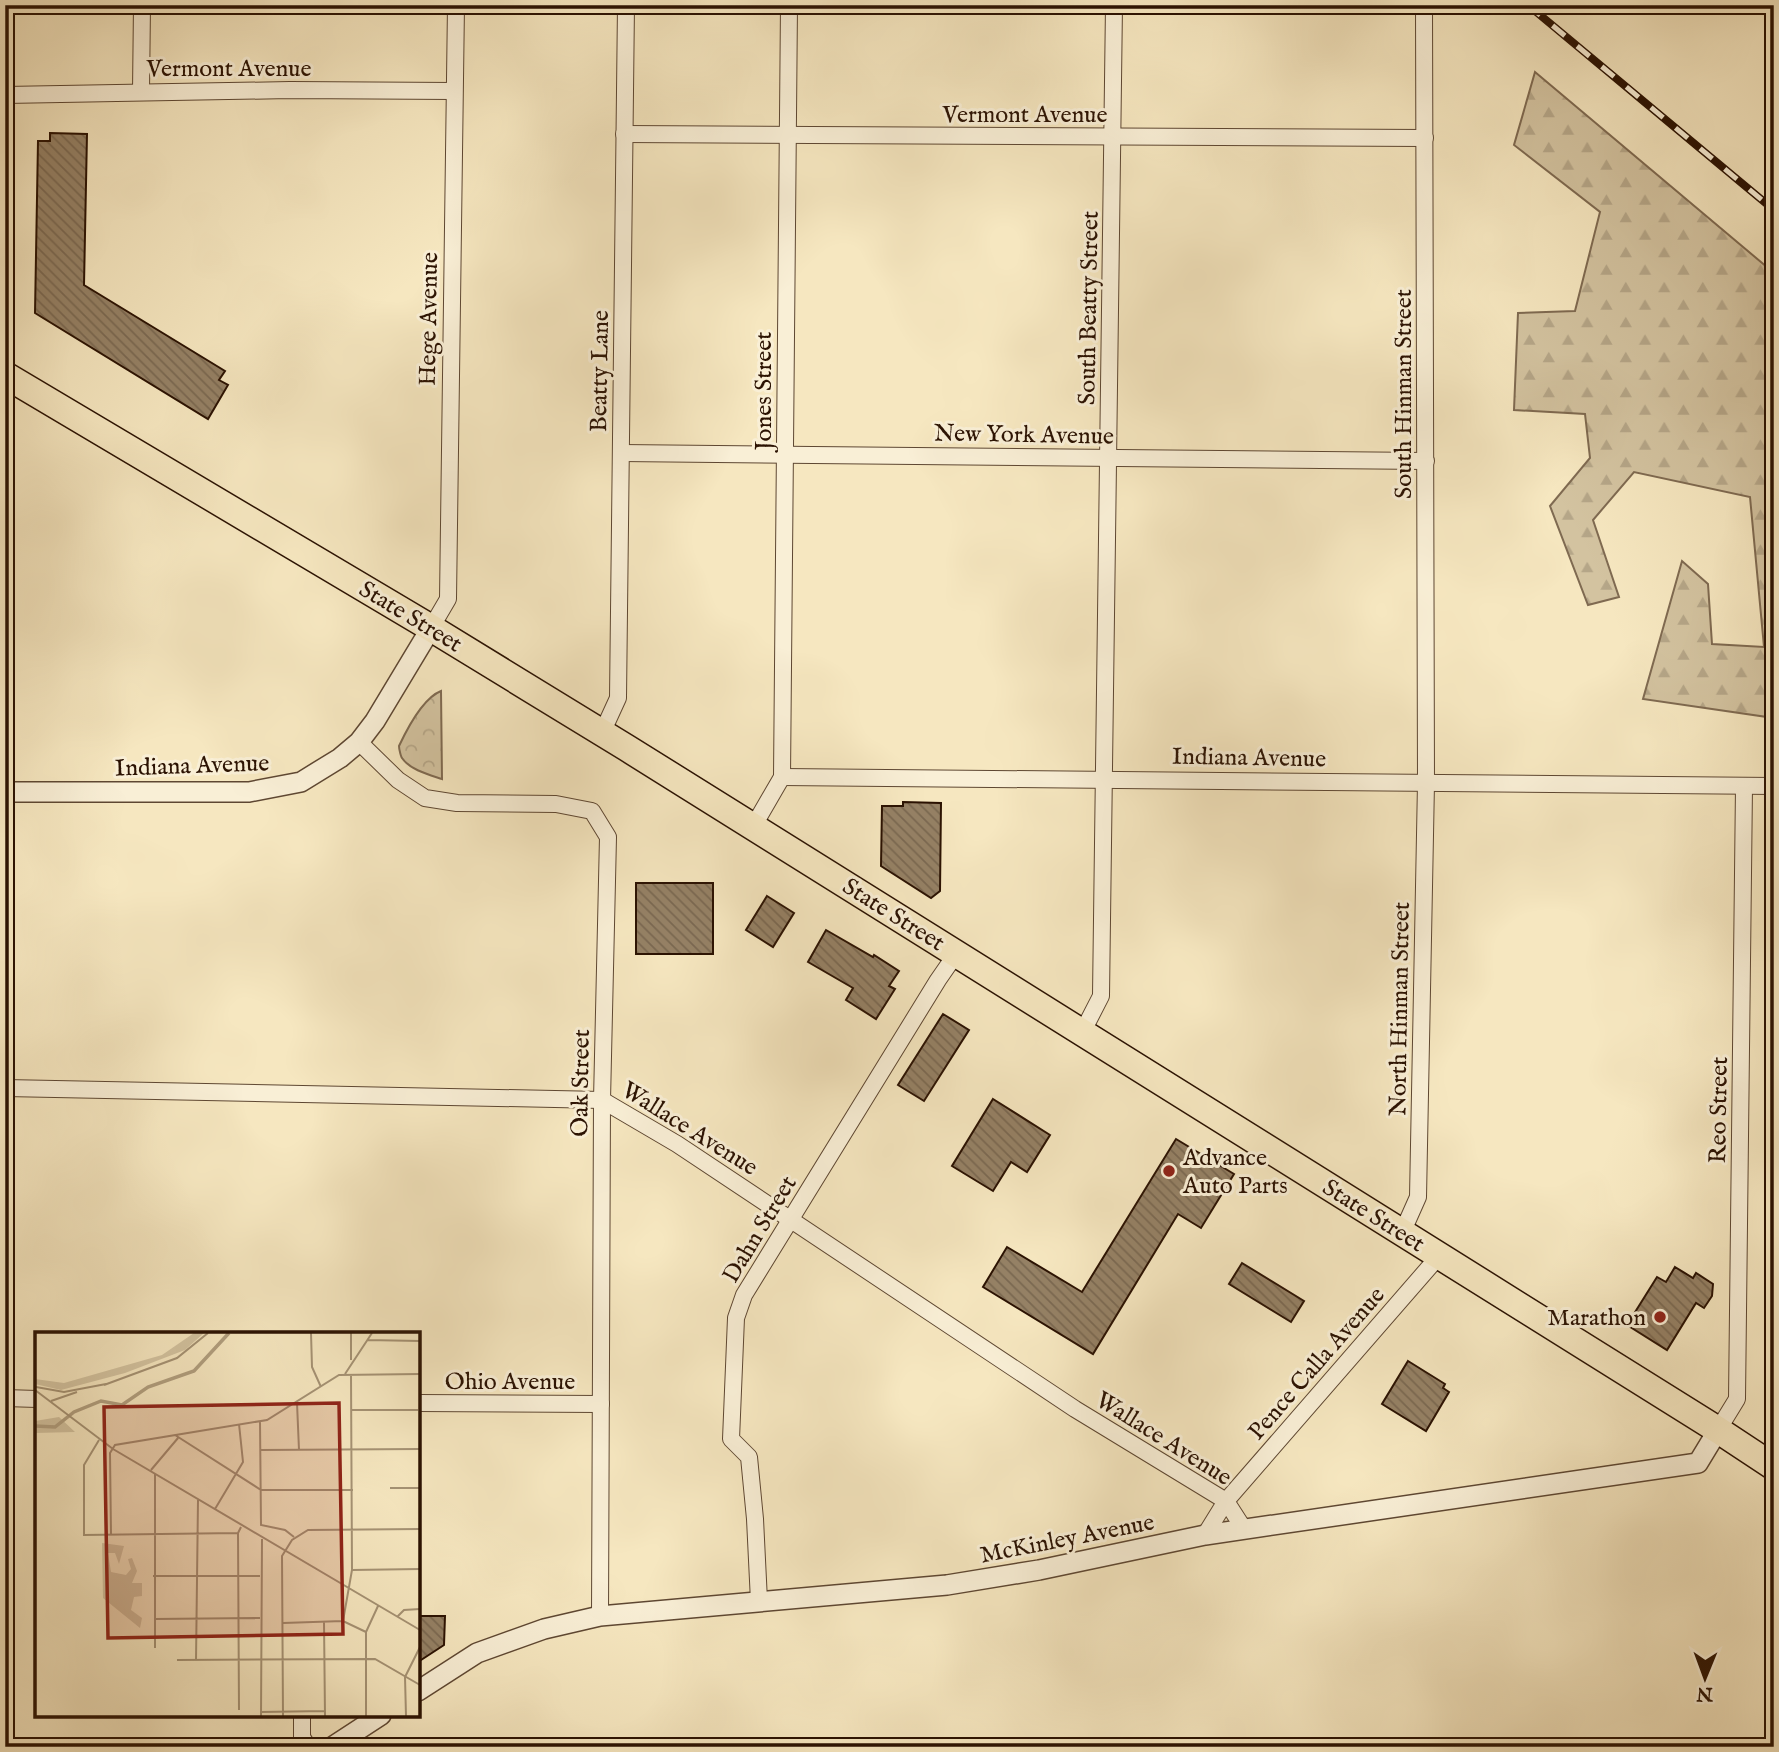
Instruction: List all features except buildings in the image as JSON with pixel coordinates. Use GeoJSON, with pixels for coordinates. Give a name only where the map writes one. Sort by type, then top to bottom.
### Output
{"type":"FeatureCollection","features":[{"type":"Feature","properties":{"kind":"highway","name":"State Street"},"geometry":{"type":"LineString","coordinates":[[5,375],[431,628],[602,733],[1774,1467]]}},
{"type":"Feature","properties":{"kind":"street"},"geometry":{"type":"LineString","coordinates":[[141,92],[142,5]]}},
{"type":"Feature","properties":{"kind":"street","name":"Hege Avenue"},"geometry":{"type":"LineString","coordinates":[[431,628],[448,599],[456,5]]}},
{"type":"Feature","properties":{"kind":"street","name":"Beatty Lane"},"geometry":{"type":"LineString","coordinates":[[602,733],[618,698],[626,5]]}},
{"type":"Feature","properties":{"kind":"street","name":"Jones Street"},"geometry":{"type":"LineString","coordinates":[[782,777],[789,5]]}},
{"type":"Feature","properties":{"kind":"street","name":"South Beatty Street"},"geometry":{"type":"LineString","coordinates":[[1082,1033],[1101,996],[1114,5]]}},
{"type":"Feature","properties":{"kind":"street","name":"South Hinman Street"},"geometry":{"type":"LineString","coordinates":[[1424,5],[1426,783]]}},
{"type":"Feature","properties":{"kind":"street","name":"Vermont Avenue"},"geometry":{"type":"LineString","coordinates":[[5,95],[290,90],[454,91]]}},
{"type":"Feature","properties":{"kind":"street","name":"Vermont Avenue"},"geometry":{"type":"LineString","coordinates":[[624,134],[1425,138]]}},
{"type":"Feature","properties":{"kind":"street","name":"New York Avenue"},"geometry":{"type":"LineString","coordinates":[[621,453],[1426,461]]}},
{"type":"Feature","properties":{"kind":"street","name":"Indiana Avenue"},"geometry":{"type":"LineString","coordinates":[[5,792],[250,792],[301,782],[340,758],[359,742],[375,721],[431,628]]}},
{"type":"Feature","properties":{"kind":"street","name":"Oak Street"},"geometry":{"type":"LineString","coordinates":[[359,742],[398,780],[425,798],[457,803],[556,804],[592,811],[608,837],[602,1100],[600,1616]]}},
{"type":"Feature","properties":{"kind":"street"},"geometry":{"type":"LineString","coordinates":[[753,827],[782,777]]}},
{"type":"Feature","properties":{"kind":"street","name":"Indiana Avenue"},"geometry":{"type":"LineString","coordinates":[[782,777],[1774,786]]}},
{"type":"Feature","properties":{"kind":"street","name":"North Hinman Street"},"geometry":{"type":"LineString","coordinates":[[1402,1233],[1418,1197],[1426,783]]}},
{"type":"Feature","properties":{"kind":"street","name":"Reo Street"},"geometry":{"type":"LineString","coordinates":[[1718,1430],[1738,1399],[1744,786]]}},
{"type":"Feature","properties":{"kind":"street","name":"Dahn Street"},"geometry":{"type":"LineString","coordinates":[[759,1601],[755,1519],[748,1457],[731,1439],[736,1318],[744,1295],[931,990],[956,954]]}},
{"type":"Feature","properties":{"kind":"street","name":"Wallace Avenue"},"geometry":{"type":"LineString","coordinates":[[5,1088],[602,1100],[677,1144],[1075,1409],[1226,1501],[1244,1529]]}},
{"type":"Feature","properties":{"kind":"street","name":"Pence Calla Avenue"},"geometry":{"type":"LineString","coordinates":[[1205,1535],[1226,1501],[1439,1256]]}},
{"type":"Feature","properties":{"kind":"street"},"geometry":{"type":"LineString","coordinates":[[5,1398],[35,1399]]}},
{"type":"Feature","properties":{"kind":"street","name":"Ohio Avenue"},"geometry":{"type":"LineString","coordinates":[[420,1403],[601,1404]]}},
{"type":"Feature","properties":{"kind":"street","name":"McKinley Avenue"},"geometry":{"type":"LineString","coordinates":[[420,1690],[477,1653],[544,1629],[600,1616],[947,1585],[1039,1570],[1205,1535],[1698,1463],[1718,1430]]}},
{"type":"Feature","properties":{"kind":"street"},"geometry":{"type":"LineString","coordinates":[[302,1717],[302,1737],[308,1747]]}},
{"type":"Feature","properties":{"kind":"street"},"geometry":{"type":"LineString","coordinates":[[332,1747],[378,1717]]}},
{"type":"Feature","properties":{"kind":"green space"},"geometry":{"type":"Polygon","coordinates":[[[1535,72],[1774,273],[1774,718],[1643,699],[1682,561],[1708,584],[1712,644],[1764,647],[1750,497],[1634,472],[1593,520],[1619,597],[1588,605],[1550,506],[1590,458],[1585,414],[1514,410],[1518,313],[1575,311],[1600,212],[1514,145],[1535,72]]]}},
{"type":"Feature","properties":{"kind":"green space"},"geometry":{"type":"Polygon","coordinates":[[[441,691],[442,779],[410,766],[402,757],[399,746],[422,707],[441,691]]]}},
{"type":"Feature","properties":{"kind":"railway"},"geometry":{"type":"LineString","coordinates":[[1528,5],[1774,210]]}},
{"type":"Feature","properties":{"kind":"place","name":"Advance Auto Parts"},"geometry":{"type":"Point","coordinates":[1169,1171]}},
{"type":"Feature","properties":{"kind":"place","name":"Marathon"},"geometry":{"type":"Point","coordinates":[1660,1317]}}]}
